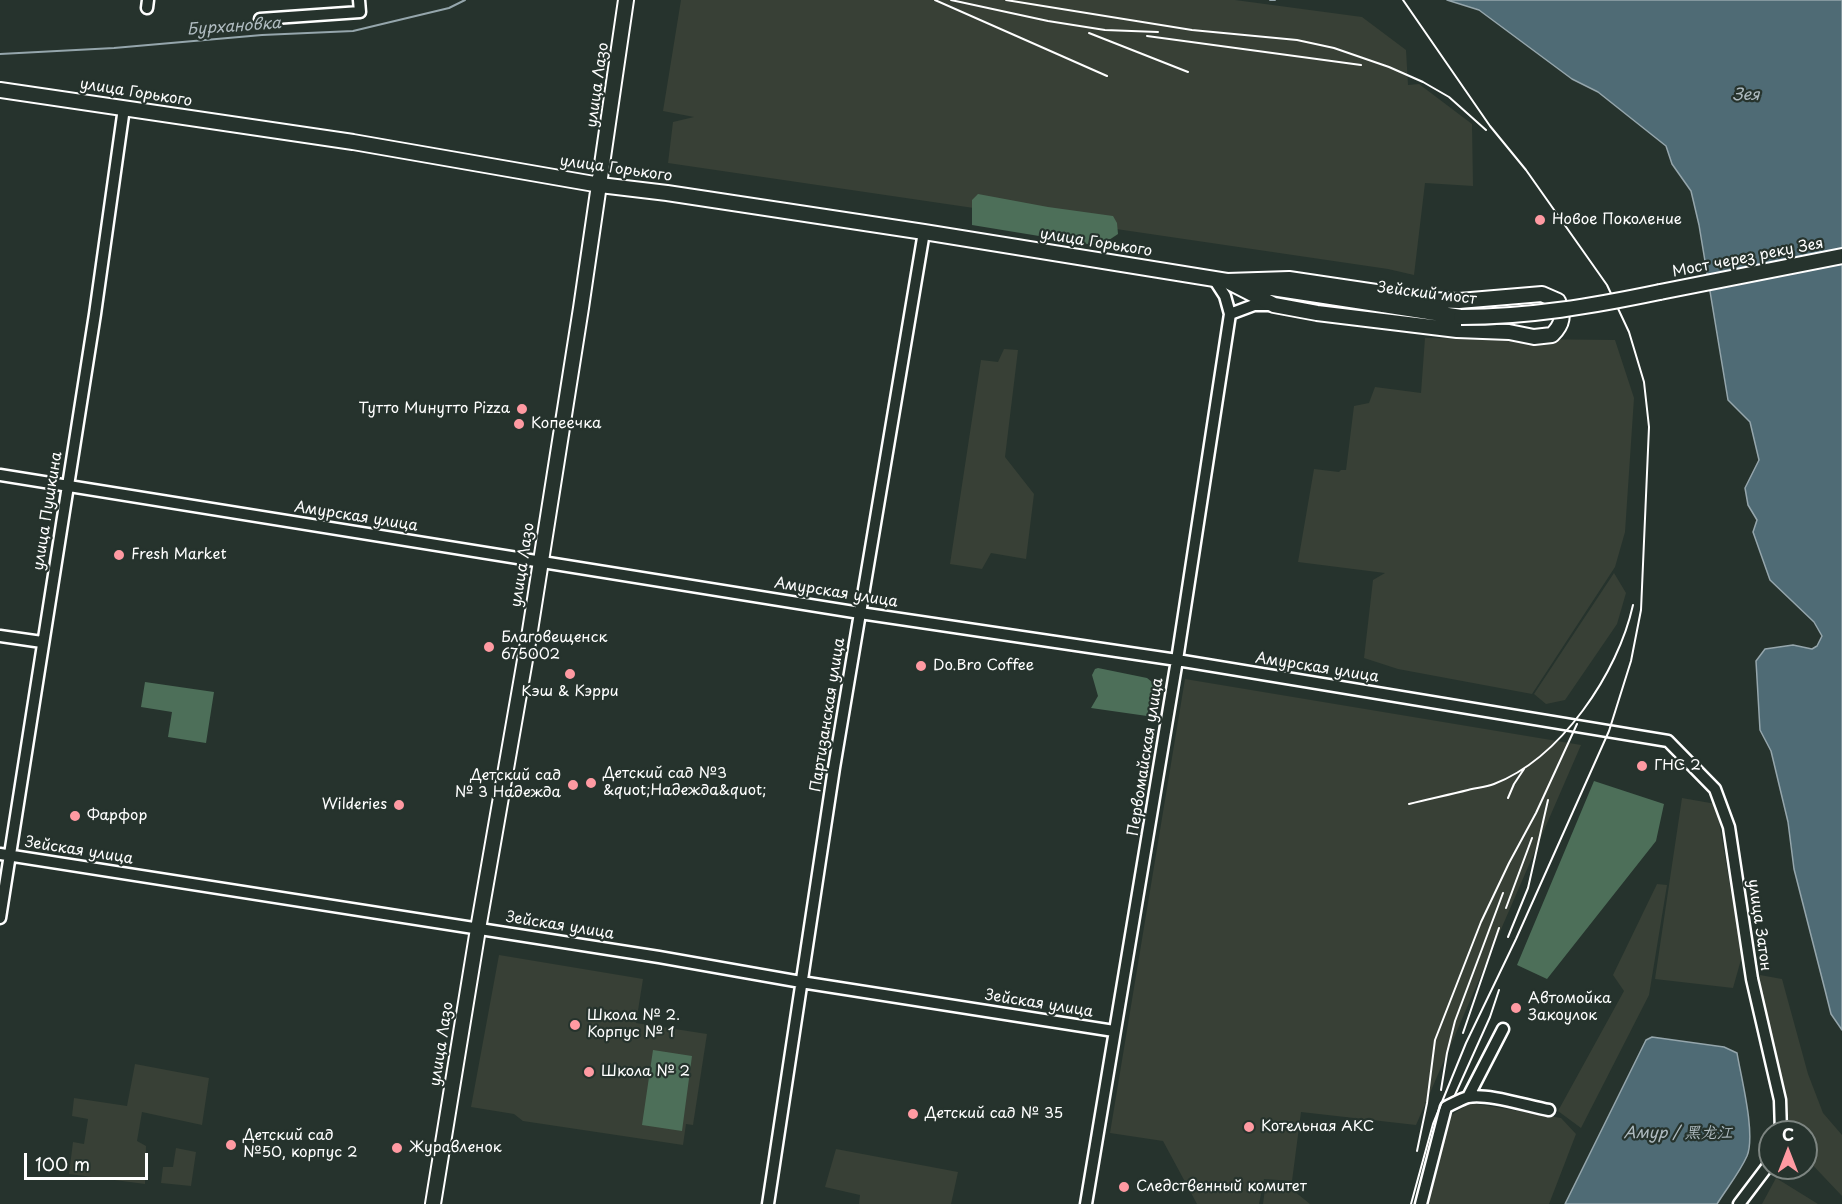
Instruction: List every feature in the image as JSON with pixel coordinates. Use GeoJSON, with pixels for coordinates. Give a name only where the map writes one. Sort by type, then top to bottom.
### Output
{"type":"FeatureCollection","features":[{"type":"Feature","properties":{"kind":"main road","name":"улица Лазо"},"geometry":{"type":"LineString","coordinates":[[433,1204],[540,562],[600,185],[626,0]]}},
{"type":"Feature","properties":{"kind":"main road","name":"улица Горького"},"geometry":{"type":"LineString","coordinates":[[0,90],[353,142],[600,185],[924,232],[1221,280],[1289,279],[1430,300],[1459,301],[1542,294],[1557,301],[1562,312],[1561,325],[1552,335],[1534,337],[1509,332],[1457,330],[1382,322],[1274,305],[1221,280]]}},
{"type":"Feature","properties":{"kind":"main road","name":"Мост через реку Зея"},"geometry":{"type":"LineString","coordinates":[[1660,292],[1842,256]]}},
{"type":"Feature","properties":{"kind":"main road","name":"Зейский мост"},"geometry":{"type":"LineString","coordinates":[[1221,280],[1461,317],[1505,317],[1546,313],[1660,292]]}},
{"type":"Feature","properties":{"kind":"street"},"geometry":{"type":"LineString","coordinates":[[260,20],[360,12],[359,0]]}},
{"type":"Feature","properties":{"kind":"street","name":"улица Пушкина"},"geometry":{"type":"LineString","coordinates":[[0,918],[5,855],[96,314],[124,108]]}},
{"type":"Feature","properties":{"kind":"street","name":"Партизанская улица"},"geometry":{"type":"LineString","coordinates":[[768,1204],[860,613],[924,232]]}},
{"type":"Feature","properties":{"kind":"street"},"geometry":{"type":"LineString","coordinates":[[1221,280],[1230,315],[1242,308],[1254,305],[1274,305]]}},
{"type":"Feature","properties":{"kind":"street","name":"Первомайская улица"},"geometry":{"type":"LineString","coordinates":[[1086,1204],[1177,660],[1230,315]]}},
{"type":"Feature","properties":{"kind":"street","name":"Амурская улица"},"geometry":{"type":"LineString","coordinates":[[0,475],[860,613],[1177,660],[1668,741]]}},
{"type":"Feature","properties":{"kind":"street"},"geometry":{"type":"LineString","coordinates":[[0,636],[42,642]]}},
{"type":"Feature","properties":{"kind":"street","name":"улица Затон"},"geometry":{"type":"LineString","coordinates":[[1668,741],[1715,789],[1729,826],[1752,979],[1780,1100],[1781,1120]]}},
{"type":"Feature","properties":{"kind":"street","name":"Зейская улица"},"geometry":{"type":"LineString","coordinates":[[5,855],[478,928],[1114,1031]]}},
{"type":"Feature","properties":{"kind":"street"},"geometry":{"type":"LineString","coordinates":[[1468,1098],[1503,1029]]}},
{"type":"Feature","properties":{"kind":"street"},"geometry":{"type":"LineString","coordinates":[[1420,1204],[1446,1107],[1468,1098],[1488,1096],[1549,1110]]}},
{"type":"Feature","properties":{"kind":"street"},"geometry":{"type":"LineString","coordinates":[[1739,1204],[1758,1179]]}},
{"type":"Feature","properties":{"kind":"shaded area"},"geometry":{"type":"Polygon","coordinates":[[[681,0],[1235,0],[1362,17],[1406,50],[1408,85],[1419,84],[1472,124],[1473,186],[1425,183],[1414,275],[1388,269],[668,163],[673,122],[694,117],[663,111],[681,0]]]}},
{"type":"Feature","properties":{"kind":"shaded area"},"geometry":{"type":"Polygon","coordinates":[[[1425,338],[1615,340],[1634,398],[1625,532],[1615,567],[1532,694],[1398,669],[1364,658],[1373,580],[1385,573],[1298,562],[1314,469],[1339,472],[1346,470],[1354,406],[1369,403],[1375,387],[1421,393],[1425,338]]]}},
{"type":"Feature","properties":{"kind":"shaded area"},"geometry":{"type":"Polygon","coordinates":[[[1004,349],[1018,350],[1005,457],[1034,494],[1026,559],[991,553],[982,569],[950,564],[981,360],[998,362],[1004,349]]]}},
{"type":"Feature","properties":{"kind":"shaded area"},"geometry":{"type":"Polygon","coordinates":[[[1614,573],[1626,593],[1617,624],[1565,700],[1546,704],[1534,694],[1614,573]]]}},
{"type":"Feature","properties":{"kind":"shaded area"},"geometry":{"type":"Polygon","coordinates":[[[1185,679],[1581,745],[1416,1125],[1301,1112],[1292,1181],[1264,1179],[1259,1204],[1197,1204],[1163,1141],[1110,1133],[1185,679]]]}},
{"type":"Feature","properties":{"kind":"shaded area"},"geometry":{"type":"Polygon","coordinates":[[[1682,798],[1716,804],[1742,956],[1733,988],[1655,979],[1682,798]]]}},
{"type":"Feature","properties":{"kind":"shaded area"},"geometry":{"type":"Polygon","coordinates":[[[1657,884],[1667,885],[1649,995],[1581,1128],[1558,1111],[1624,991],[1613,975],[1657,884]]]}},
{"type":"Feature","properties":{"kind":"shaded area","name":"Школа № 2"},"geometry":{"type":"Polygon","coordinates":[[[499,955],[643,979],[636,1023],[707,1034],[693,1125],[686,1124],[683,1145],[523,1121],[514,1114],[471,1107],[499,955]]]}},
{"type":"Feature","properties":{"kind":"shaded area"},"geometry":{"type":"Polygon","coordinates":[[[1760,975],[1782,979],[1808,1074],[1823,1113],[1842,1135],[1842,1196],[1818,1171],[1818,1120],[1789,1120],[1761,1000],[1760,975]]]}},
{"type":"Feature","properties":{"kind":"shaded area"},"geometry":{"type":"Polygon","coordinates":[[[135,1064],[209,1078],[202,1125],[142,1112],[137,1141],[146,1146],[145,1184],[69,1174],[73,1142],[84,1144],[88,1119],[72,1116],[74,1098],[127,1106],[135,1064]]]}},
{"type":"Feature","properties":{"kind":"shaded area"},"geometry":{"type":"Polygon","coordinates":[[[1470,1103],[1561,1118],[1576,1134],[1549,1204],[1428,1204],[1450,1116],[1470,1103]]]}},
{"type":"Feature","properties":{"kind":"shaded area"},"geometry":{"type":"Polygon","coordinates":[[[176,1148],[196,1152],[191,1186],[161,1183],[163,1167],[173,1167],[176,1148]]]}},
{"type":"Feature","properties":{"kind":"shaded area"},"geometry":{"type":"Polygon","coordinates":[[[836,1149],[958,1172],[951,1204],[859,1204],[860,1195],[825,1187],[836,1149]]]}},
{"type":"Feature","properties":{"kind":"shaded area"},"geometry":{"type":"Polygon","coordinates":[[[1775,1180],[1779,1180],[1818,1204],[1762,1204],[1775,1180]]]}},
{"type":"Feature","properties":{"kind":"shaded area"},"geometry":{"type":"Polygon","coordinates":[[[1266,1181],[1284,1183],[1310,1204],[1263,1204],[1266,1181]]]}},
{"type":"Feature","properties":{"kind":"green space"},"geometry":{"type":"Polygon","coordinates":[[[978,194],[1113,216],[1117,223],[1118,234],[1100,246],[972,225],[972,200],[978,194]]]}},
{"type":"Feature","properties":{"kind":"green space"},"geometry":{"type":"Polygon","coordinates":[[[1098,668],[1147,678],[1152,682],[1147,716],[1091,708],[1098,696],[1092,675],[1098,668]]]}},
{"type":"Feature","properties":{"kind":"green space"},"geometry":{"type":"Polygon","coordinates":[[[145,682],[214,692],[206,743],[168,737],[172,712],[141,707],[145,682]]]}},
{"type":"Feature","properties":{"kind":"green space"},"geometry":{"type":"Polygon","coordinates":[[[1594,781],[1664,804],[1656,841],[1547,979],[1517,965],[1594,781]]]}},
{"type":"Feature","properties":{"kind":"green space"},"geometry":{"type":"Polygon","coordinates":[[[653,1050],[692,1056],[682,1131],[642,1125],[653,1050]]]}},
{"type":"Feature","properties":{"kind":"water","name":"Зея"},"geometry":{"type":"Polygon","coordinates":[[[1447,0],[1842,0],[1842,1030],[1831,1014],[1794,869],[1788,822],[1771,751],[1760,730],[1756,661],[1765,649],[1793,645],[1812,649],[1817,646],[1822,636],[1814,622],[1770,580],[1753,532],[1757,520],[1748,505],[1745,488],[1759,460],[1750,422],[1728,400],[1699,225],[1691,191],[1672,164],[1666,146],[1598,92],[1572,79],[1479,10],[1447,0]]]}},
{"type":"Feature","properties":{"kind":"water","name":"Амур / 黑龙江"},"geometry":{"type":"Polygon","coordinates":[[[1652,1037],[1724,1047],[1737,1053],[1750,1134],[1744,1162],[1717,1204],[1565,1204],[1646,1040],[1652,1037]]]}},
{"type":"Feature","properties":{"kind":"waterway","name":"Бурхановка"},"geometry":{"type":"LineString","coordinates":[[0,54],[114,48],[262,35],[353,31],[449,8],[465,0]]}},
{"type":"Feature","properties":{"kind":"waterway","name":"Бурхановка"},"geometry":{"type":"LineString","coordinates":[[1270,0],[1275,0]]}},
{"type":"Feature","properties":{"kind":"railway"},"geometry":{"type":"LineString","coordinates":[[935,0],[1107,76]]}},
{"type":"Feature","properties":{"kind":"railway"},"geometry":{"type":"LineString","coordinates":[[951,0],[1048,21],[1105,30],[1158,32]]}},
{"type":"Feature","properties":{"kind":"railway"},"geometry":{"type":"LineString","coordinates":[[1006,0],[1192,30],[1297,40],[1334,48],[1389,67],[1423,82],[1449,97],[1486,130]]}},
{"type":"Feature","properties":{"kind":"railway"},"geometry":{"type":"LineString","coordinates":[[1403,0],[1490,126],[1526,170],[1607,285],[1629,332],[1644,382],[1649,427],[1641,610],[1631,661],[1609,731],[1516,939],[1466,1043],[1433,1124],[1411,1204]]}},
{"type":"Feature","properties":{"kind":"railway"},"geometry":{"type":"LineString","coordinates":[[1089,33],[1188,72]]}},
{"type":"Feature","properties":{"kind":"railway"},"geometry":{"type":"LineString","coordinates":[[1147,36],[1361,65]]}},
{"type":"Feature","properties":{"kind":"railway"},"geometry":{"type":"LineString","coordinates":[[1409,804],[1494,784],[1519,772],[1542,755],[1583,710],[1600,685],[1614,658],[1633,605]]}},
{"type":"Feature","properties":{"kind":"railway"},"geometry":{"type":"LineString","coordinates":[[1417,1151],[1427,1103],[1435,1040],[1481,922],[1536,813],[1577,724]]}},
{"type":"Feature","properties":{"kind":"railway"},"geometry":{"type":"LineString","coordinates":[[1508,798],[1524,769]]}},
{"type":"Feature","properties":{"kind":"railway"},"geometry":{"type":"LineString","coordinates":[[1508,937],[1528,888],[1548,800]]}},
{"type":"Feature","properties":{"kind":"railway"},"geometry":{"type":"LineString","coordinates":[[1506,908],[1532,838]]}},
{"type":"Feature","properties":{"kind":"railway"},"geometry":{"type":"LineString","coordinates":[[1441,1090],[1455,1021],[1503,893]]}},
{"type":"Feature","properties":{"kind":"railway"},"geometry":{"type":"LineString","coordinates":[[1463,1033],[1499,928]]}},
{"type":"Feature","properties":{"kind":"railway"},"geometry":{"type":"LineString","coordinates":[[1455,1095],[1490,1017],[1499,990]]}},
{"type":"Feature","properties":{"kind":"place","name":"Новое Поколение"},"geometry":{"type":"Point","coordinates":[1540,220]}},
{"type":"Feature","properties":{"kind":"place","name":"Тутто Минутто Pizza"},"geometry":{"type":"Point","coordinates":[522,409]}},
{"type":"Feature","properties":{"kind":"place","name":"Копеечка"},"geometry":{"type":"Point","coordinates":[519,424]}},
{"type":"Feature","properties":{"kind":"place","name":"Fresh Market"},"geometry":{"type":"Point","coordinates":[119,555]}},
{"type":"Feature","properties":{"kind":"place","name":"Благовещенск 675002"},"geometry":{"type":"Point","coordinates":[489,647]}},
{"type":"Feature","properties":{"kind":"place","name":"Do.Bro Coffee"},"geometry":{"type":"Point","coordinates":[921,666]}},
{"type":"Feature","properties":{"kind":"place","name":"Кэш & Кэрри"},"geometry":{"type":"Point","coordinates":[570,674]}},
{"type":"Feature","properties":{"kind":"place","name":"ГНС 2"},"geometry":{"type":"Point","coordinates":[1642,766]}},
{"type":"Feature","properties":{"kind":"place","name":"Детский сад №3 &quot;Надежда&quot;"},"geometry":{"type":"Point","coordinates":[591,783]}},
{"type":"Feature","properties":{"kind":"place","name":"Детский сад № 3 Надежда"},"geometry":{"type":"Point","coordinates":[573,785]}},
{"type":"Feature","properties":{"kind":"place","name":"Wilderies"},"geometry":{"type":"Point","coordinates":[399,805]}},
{"type":"Feature","properties":{"kind":"place","name":"Фарфор"},"geometry":{"type":"Point","coordinates":[75,816]}},
{"type":"Feature","properties":{"kind":"place","name":"Автомойка Закоулок"},"geometry":{"type":"Point","coordinates":[1516,1008]}},
{"type":"Feature","properties":{"kind":"place","name":"Школа № 2. Корпус № 1"},"geometry":{"type":"Point","coordinates":[575,1025]}},
{"type":"Feature","properties":{"kind":"place","name":"Школа № 2"},"geometry":{"type":"Point","coordinates":[589,1072]}},
{"type":"Feature","properties":{"kind":"place","name":"Детский сад № 35"},"geometry":{"type":"Point","coordinates":[913,1114]}},
{"type":"Feature","properties":{"kind":"place","name":"Котельная АКС"},"geometry":{"type":"Point","coordinates":[1249,1127]}},
{"type":"Feature","properties":{"kind":"place","name":"Детский сад №50, корпус 2"},"geometry":{"type":"Point","coordinates":[231,1145]}},
{"type":"Feature","properties":{"kind":"place","name":"Журавленок"},"geometry":{"type":"Point","coordinates":[397,1148]}},
{"type":"Feature","properties":{"kind":"place","name":"Следственный комитет"},"geometry":{"type":"Point","coordinates":[1124,1187]}}]}
